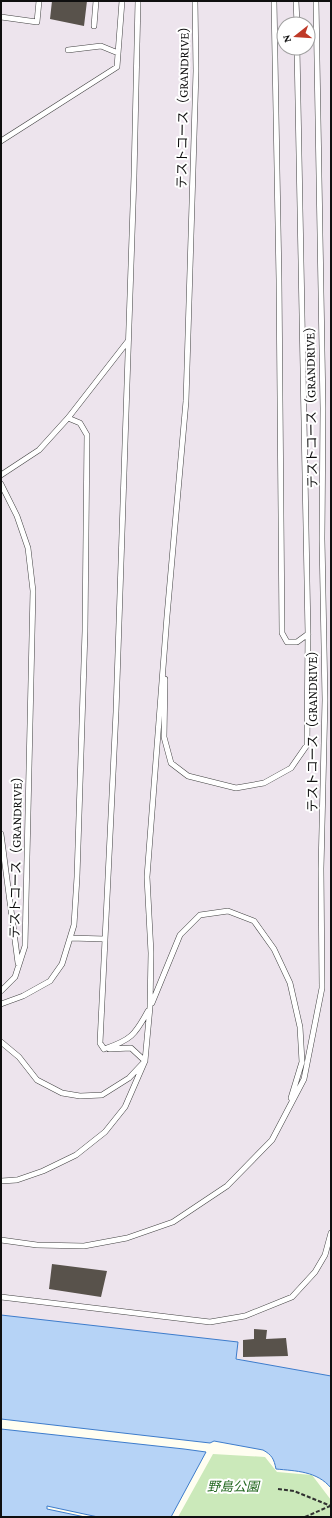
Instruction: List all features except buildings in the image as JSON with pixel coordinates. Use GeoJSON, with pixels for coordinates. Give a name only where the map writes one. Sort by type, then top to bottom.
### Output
{"type":"FeatureCollection","features":[{"type":"Feature","properties":{"kind":"lane"},"geometry":{"type":"LineString","coordinates":[[1,18],[37,22],[39,1]]}},
{"type":"Feature","properties":{"kind":"lane"},"geometry":{"type":"LineString","coordinates":[[94,26],[96,1]]}},
{"type":"Feature","properties":{"kind":"lane"},"geometry":{"type":"LineString","coordinates":[[1,141],[117,67],[122,1]]}},
{"type":"Feature","properties":{"kind":"lane"},"geometry":{"type":"LineString","coordinates":[[104,1049],[100,1043],[116,720],[138,1]]}},
{"type":"Feature","properties":{"kind":"lane","name":"テストコース（GRANDRIVE）"},"geometry":{"type":"LineString","coordinates":[[1,1181],[17,1180],[43,1171],[76,1155],[105,1132],[125,1107],[145,1060],[150,1007],[151,953],[147,877],[167,616],[186,400],[196,71],[195,1]]}},
{"type":"Feature","properties":{"kind":"lane"},"geometry":{"type":"LineString","coordinates":[[274,1],[279,272],[282,633],[287,642],[298,642],[308,634]]}},
{"type":"Feature","properties":{"kind":"lane"},"geometry":{"type":"LineString","coordinates":[[296,1],[297,16]]}},
{"type":"Feature","properties":{"kind":"lane","name":"テストコース（GRANDRIVE）"},"geometry":{"type":"LineString","coordinates":[[1,1240],[37,1245],[84,1246],[127,1238],[173,1222],[227,1186],[272,1140],[304,1079],[322,988],[321,869],[328,700],[322,538],[323,408],[316,1]]}},
{"type":"Feature","properties":{"kind":"lane"},"geometry":{"type":"LineString","coordinates":[[68,50],[101,46],[118,53]]}},
{"type":"Feature","properties":{"kind":"lane"},"geometry":{"type":"LineString","coordinates":[[167,616],[164,738],[171,763],[188,776],[236,788],[264,783],[291,768],[307,745],[308,634],[297,56]]}},
{"type":"Feature","properties":{"kind":"lane"},"geometry":{"type":"LineString","coordinates":[[1,475],[39,450],[68,418],[128,340]]}},
{"type":"Feature","properties":{"kind":"lane"},"geometry":{"type":"LineString","coordinates":[[1,1004],[23,996],[50,981],[62,964],[74,925],[77,877],[85,631],[87,435],[80,423],[68,418]]}},
{"type":"Feature","properties":{"kind":"lane","name":"テストコース（GRANDRIVE）"},"geometry":{"type":"LineString","coordinates":[[1,484],[17,516],[28,548],[33,591],[25,946],[15,977],[1,991]]}},
{"type":"Feature","properties":{"kind":"lane","name":"テストコース（GRANDRIVE）"},"geometry":{"type":"LineString","coordinates":[[1,834],[18,966]]}},
{"type":"Feature","properties":{"kind":"lane"},"geometry":{"type":"LineString","coordinates":[[104,1049],[121,1043],[137,1031],[150,1007],[180,935],[200,915],[228,911],[254,921],[274,949],[290,983],[300,1027],[302,1062],[289,1107]]}},
{"type":"Feature","properties":{"kind":"lane"},"geometry":{"type":"LineString","coordinates":[[70,938],[105,939]]}},
{"type":"Feature","properties":{"kind":"lane"},"geometry":{"type":"LineString","coordinates":[[1,1042],[19,1057],[37,1080],[62,1093],[80,1096],[102,1095],[129,1078],[145,1060],[131,1048],[104,1049]]}},
{"type":"Feature","properties":{"kind":"lane"},"geometry":{"type":"LineString","coordinates":[[1,1297],[210,1322],[245,1316],[292,1297],[315,1272],[325,1255],[331,1233]]}},
{"type":"Feature","properties":{"kind":"path"},"geometry":{"type":"LineString","coordinates":[[278,1489],[294,1491],[331,1506]]}},
{"type":"Feature","properties":{"kind":"path"},"geometry":{"type":"LineString","coordinates":[[305,1517],[331,1506]]}},
{"type":"Feature","properties":{"kind":"shaded area"},"geometry":{"type":"Polygon","coordinates":[[[1,1],[331,1],[331,1388],[237,1358],[1,1325],[1,1]]]}},
{"type":"Feature","properties":{"kind":"green space","name":"野島公園"},"geometry":{"type":"Polygon","coordinates":[[[213,1454],[265,1457],[277,1472],[312,1475],[331,1500],[331,1517],[178,1517],[213,1454]]]}},
{"type":"Feature","properties":{"kind":"water"},"geometry":{"type":"Polygon","coordinates":[[[1,1315],[238,1342],[236,1359],[331,1376],[331,1488],[325,1482],[313,1475],[298,1471],[276,1469],[272,1458],[263,1450],[214,1441],[210,1443],[1,1419],[1,1315]]]}},
{"type":"Feature","properties":{"kind":"water"},"geometry":{"type":"Polygon","coordinates":[[[1,1429],[206,1452],[171,1517],[98,1517],[47,1506],[47,1509],[85,1517],[1,1517],[1,1429]]]}}]}
